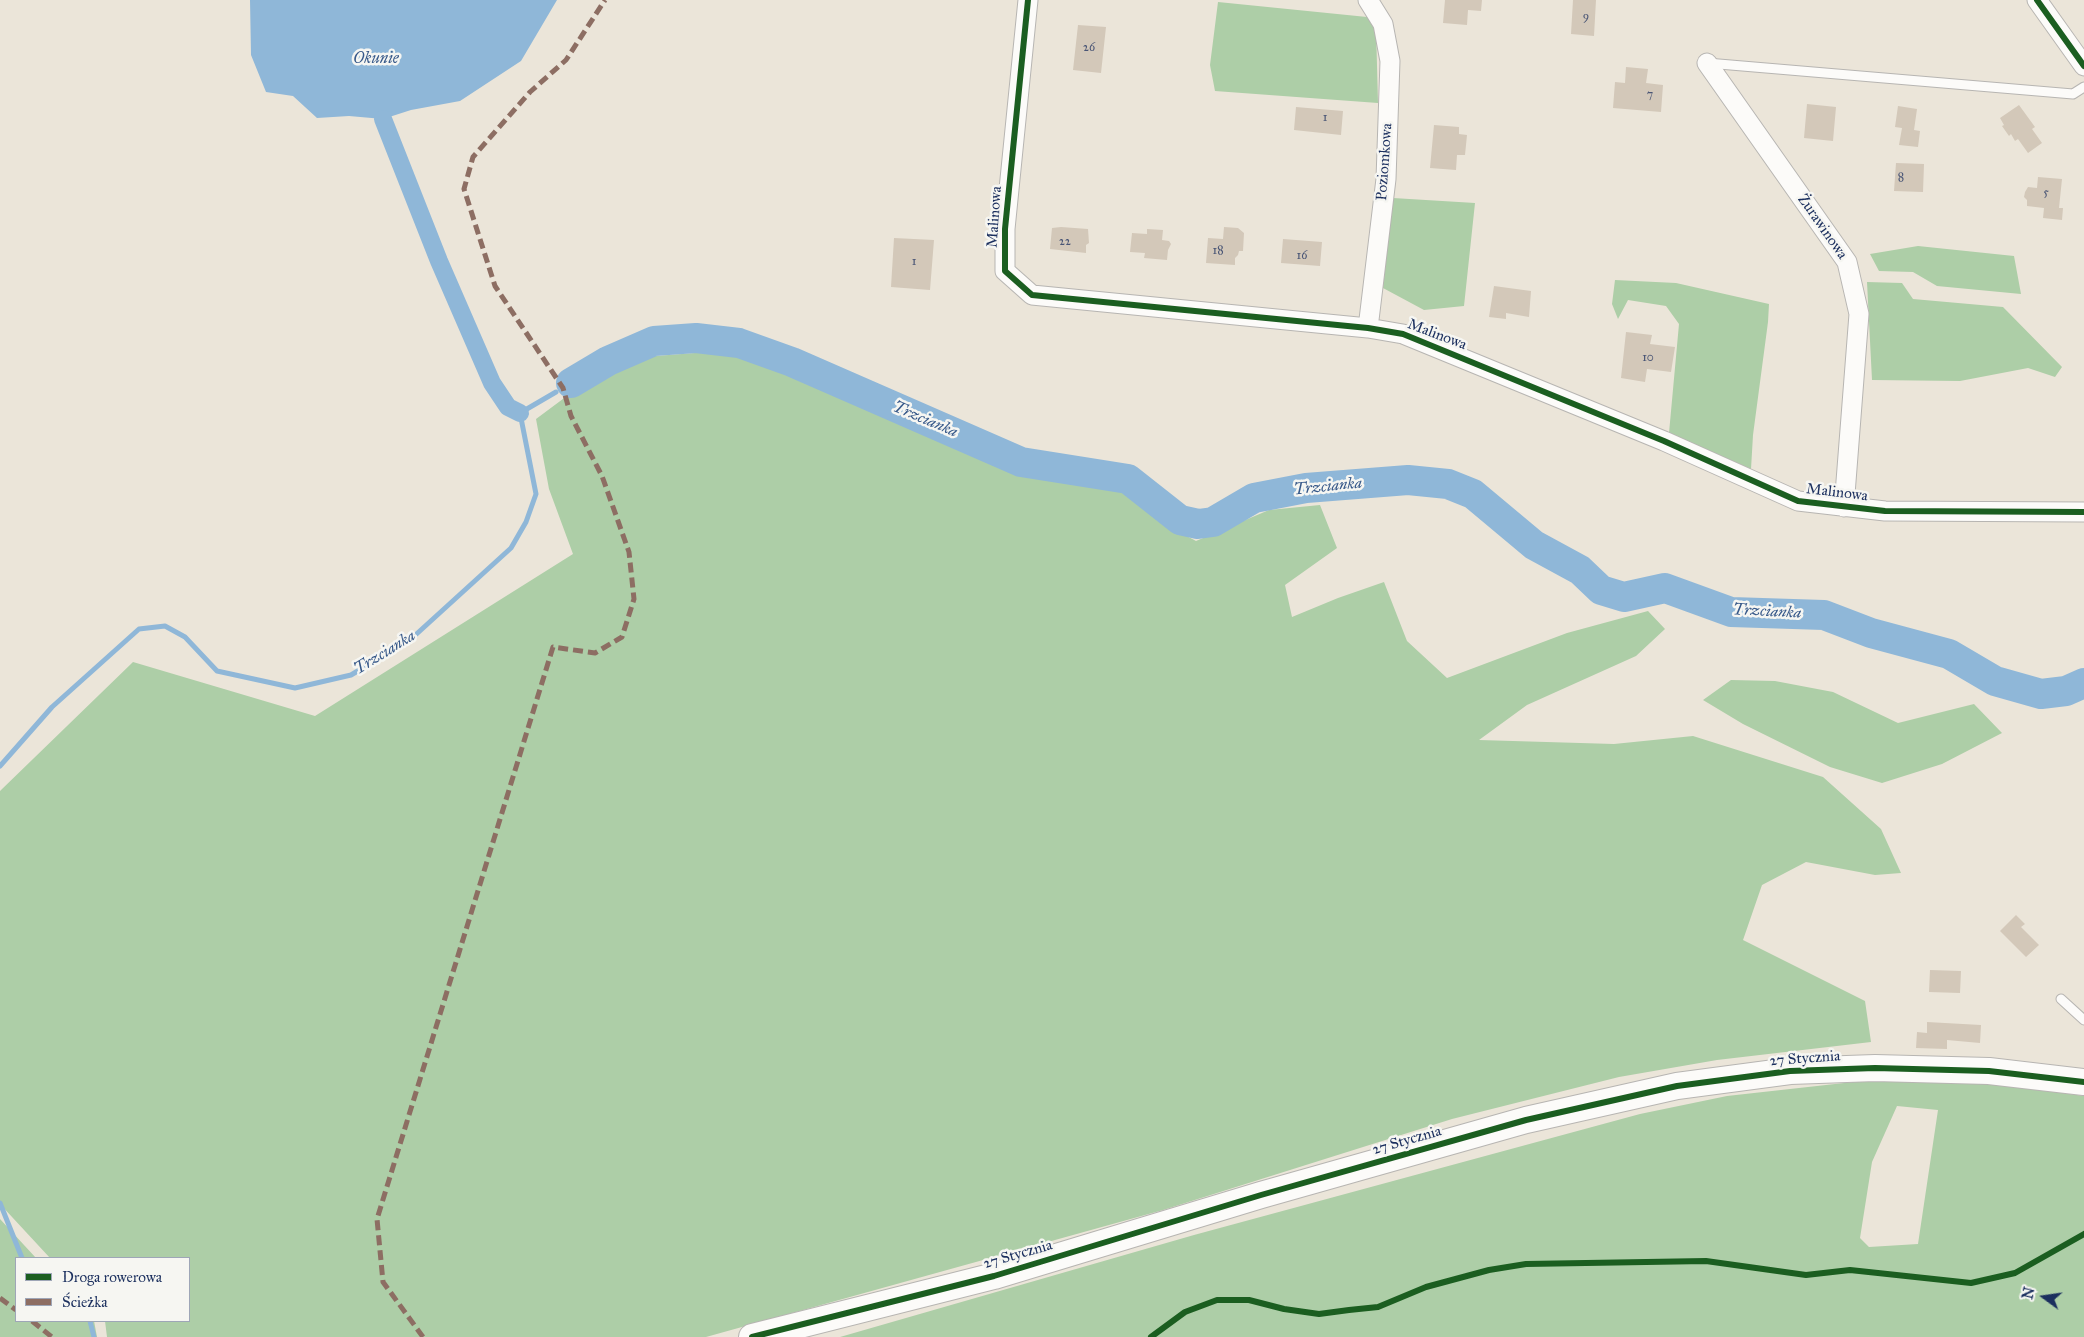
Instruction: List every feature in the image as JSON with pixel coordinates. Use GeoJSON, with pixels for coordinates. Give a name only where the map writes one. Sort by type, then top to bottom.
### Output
{"type":"FeatureCollection","features":[{"type":"Feature","properties":{"kind":"main road","name":"27 Stycznia"},"geometry":{"type":"LineString","coordinates":[[752,1337],[994,1276],[1261,1196],[1526,1120],[1677,1086],[1790,1071],[1875,1068],[1988,1071],[2084,1082]]}},
{"type":"Feature","properties":{"kind":"street","name":"Malinowa"},"geometry":{"type":"LineString","coordinates":[[1028,0],[1005,229],[1005,271],[1032,295],[1368,328],[1403,334],[1664,441],[1798,501],[1885,511],[2084,512]]}},
{"type":"Feature","properties":{"kind":"street","name":"Poziomkowa"},"geometry":{"type":"LineString","coordinates":[[1368,0],[1384,24],[1390,60],[1386,178],[1368,328]]}},
{"type":"Feature","properties":{"kind":"street"},"geometry":{"type":"LineString","coordinates":[[2037,0],[2084,66]]}},
{"type":"Feature","properties":{"kind":"street","name":"Żurawinowa"},"geometry":{"type":"LineString","coordinates":[[1707,62],[1847,262],[1859,314],[1844,507]]}},
{"type":"Feature","properties":{"kind":"lane"},"geometry":{"type":"LineString","coordinates":[[1707,62],[2073,94],[2084,87]]}},
{"type":"Feature","properties":{"kind":"lane"},"geometry":{"type":"LineString","coordinates":[[2061,999],[2084,1020]]}},
{"type":"Feature","properties":{"kind":"green space"},"geometry":{"type":"Polygon","coordinates":[[[1218,2],[1367,17],[1376,28],[1378,103],[1215,91],[1210,65],[1218,2]]]}},
{"type":"Feature","properties":{"kind":"green space"},"geometry":{"type":"Polygon","coordinates":[[[1393,198],[1475,203],[1464,306],[1424,310],[1383,288],[1393,198]]]}},
{"type":"Feature","properties":{"kind":"green space"},"geometry":{"type":"Polygon","coordinates":[[[1918,246],[2014,256],[2021,294],[1937,286],[1913,272],[1879,271],[1870,254],[1918,246]]]}},
{"type":"Feature","properties":{"kind":"green space"},"geometry":{"type":"Polygon","coordinates":[[[1615,280],[1676,283],[1769,304],[1753,435],[1751,469],[1669,433],[1679,324],[1666,306],[1628,300],[1618,319],[1612,304],[1615,280]]]}},
{"type":"Feature","properties":{"kind":"green space"},"geometry":{"type":"Polygon","coordinates":[[[1867,282],[1902,283],[1913,299],[2003,307],[2062,367],[2055,377],[2028,368],[1960,381],[1872,380],[1867,282]]]}},
{"type":"Feature","properties":{"kind":"green space"},"geometry":{"type":"Polygon","coordinates":[[[720,351],[831,390],[1027,476],[1126,487],[1172,528],[1196,541],[1269,510],[1320,505],[1337,548],[1285,585],[1292,617],[1384,582],[1407,641],[1447,678],[1567,633],[1648,611],[1665,629],[1636,656],[1527,705],[1479,740],[1614,744],[1693,736],[1823,777],[1881,829],[1901,873],[1875,875],[1806,862],[1762,885],[1743,940],[1865,1001],[1871,1042],[1717,1060],[1619,1077],[1452,1119],[1163,1210],[706,1337],[107,1337],[105,1322],[190,1322],[190,1257],[49,1257],[0,1204],[0,791],[133,662],[315,716],[573,554],[549,489],[536,419],[575,390],[643,357],[720,351]]]}},
{"type":"Feature","properties":{"kind":"green space"},"geometry":{"type":"Polygon","coordinates":[[[1731,680],[1775,681],[1833,692],[1898,723],[1974,704],[2002,733],[1942,764],[1882,783],[1830,767],[1743,724],[1703,700],[1731,680]]]}},
{"type":"Feature","properties":{"kind":"green space"},"geometry":{"type":"Polygon","coordinates":[[[1898,1077],[2020,1087],[2084,1096],[2084,1337],[840,1337],[1194,1235],[1640,1114],[1727,1096],[1898,1077]],[[1897,1106],[1872,1162],[1860,1238],[1869,1247],[1918,1244],[1938,1110],[1897,1106]]]}},
{"type":"Feature","properties":{"kind":"green space"},"geometry":{"type":"Polygon","coordinates":[[[0,1219],[35,1257],[15,1257],[15,1322],[94,1322],[97,1337],[0,1337],[0,1219]]]}},
{"type":"Feature","properties":{"kind":"water","name":"Okunie"},"geometry":{"type":"Polygon","coordinates":[[[250,0],[557,0],[521,61],[460,101],[411,110],[383,119],[349,116],[317,118],[293,96],[266,92],[251,55],[250,0]]]}},
{"type":"Feature","properties":{"kind":"building"},"geometry":{"type":"Polygon","coordinates":[[[1445,0],[1482,0],[1481,11],[1468,10],[1467,25],[1443,23],[1445,0]]]}},
{"type":"Feature","properties":{"kind":"building"},"geometry":{"type":"Polygon","coordinates":[[[1573,0],[1596,0],[1594,36],[1571,34],[1573,0]]]}},
{"type":"Feature","properties":{"kind":"building"},"geometry":{"type":"Polygon","coordinates":[[[1078,25],[1106,27],[1101,73],[1073,70],[1078,25]]]}},
{"type":"Feature","properties":{"kind":"building"},"geometry":{"type":"Polygon","coordinates":[[[1626,67],[1648,69],[1646,83],[1663,85],[1661,112],[1613,108],[1615,82],[1625,83],[1626,67]]]}},
{"type":"Feature","properties":{"kind":"building"},"geometry":{"type":"Polygon","coordinates":[[[1807,104],[1836,107],[1833,141],[1804,138],[1807,104]]]}},
{"type":"Feature","properties":{"kind":"building"},"geometry":{"type":"Polygon","coordinates":[[[2019,105],[2035,127],[2032,129],[2042,143],[2028,153],[2018,139],[2015,141],[2011,134],[2009,136],[2002,126],[2004,125],[2000,118],[2019,105]]]}},
{"type":"Feature","properties":{"kind":"building"},"geometry":{"type":"Polygon","coordinates":[[[1898,106],[1917,109],[1914,130],[1920,131],[1918,147],[1899,145],[1902,128],[1895,127],[1898,106]]]}},
{"type":"Feature","properties":{"kind":"building"},"geometry":{"type":"Polygon","coordinates":[[[1296,107],[1343,111],[1341,135],[1294,130],[1296,107]]]}},
{"type":"Feature","properties":{"kind":"building"},"geometry":{"type":"Polygon","coordinates":[[[1434,125],[1459,127],[1459,134],[1467,135],[1465,155],[1457,155],[1456,170],[1430,168],[1434,125]]]}},
{"type":"Feature","properties":{"kind":"building"},"geometry":{"type":"Polygon","coordinates":[[[1896,163],[1924,164],[1923,192],[1894,191],[1896,163]]]}},
{"type":"Feature","properties":{"kind":"building"},"geometry":{"type":"Polygon","coordinates":[[[2038,177],[2062,179],[2059,208],[2063,208],[2062,220],[2043,218],[2044,208],[2027,206],[2027,200],[2024,197],[2025,192],[2028,187],[2037,188],[2038,177]]]}},
{"type":"Feature","properties":{"kind":"building"},"geometry":{"type":"Polygon","coordinates":[[[1224,227],[1238,228],[1244,233],[1243,251],[1239,251],[1235,258],[1235,265],[1206,263],[1208,238],[1223,239],[1224,227]]]}},
{"type":"Feature","properties":{"kind":"building"},"geometry":{"type":"Polygon","coordinates":[[[1052,228],[1088,229],[1089,243],[1086,245],[1086,253],[1050,249],[1052,228]]]}},
{"type":"Feature","properties":{"kind":"building"},"geometry":{"type":"Polygon","coordinates":[[[1147,229],[1163,230],[1162,240],[1169,241],[1171,244],[1167,260],[1144,258],[1145,253],[1130,252],[1132,233],[1147,234],[1147,229]]]}},
{"type":"Feature","properties":{"kind":"building"},"geometry":{"type":"Polygon","coordinates":[[[894,238],[934,240],[930,290],[891,287],[894,238]]]}},
{"type":"Feature","properties":{"kind":"building"},"geometry":{"type":"Polygon","coordinates":[[[1283,239],[1322,242],[1320,266],[1281,263],[1283,239]]]}},
{"type":"Feature","properties":{"kind":"building"},"geometry":{"type":"Polygon","coordinates":[[[1494,286],[1531,291],[1529,317],[1506,313],[1506,319],[1489,317],[1494,286]]]}},
{"type":"Feature","properties":{"kind":"building"},"geometry":{"type":"Polygon","coordinates":[[[1626,332],[1652,335],[1650,344],[1675,347],[1671,372],[1647,369],[1645,382],[1621,378],[1626,332]]]}},
{"type":"Feature","properties":{"kind":"building"},"geometry":{"type":"Polygon","coordinates":[[[2016,915],[2025,924],[2021,927],[2039,945],[2026,957],[2000,931],[2016,915]]]}},
{"type":"Feature","properties":{"kind":"building"},"geometry":{"type":"Polygon","coordinates":[[[1930,970],[1961,971],[1960,993],[1929,992],[1930,970]]]}},
{"type":"Feature","properties":{"kind":"building"},"geometry":{"type":"Polygon","coordinates":[[[1927,1022],[1981,1025],[1980,1043],[1947,1040],[1947,1049],[1916,1048],[1917,1032],[1927,1033],[1927,1022]]]}},
{"type":"Feature","properties":{"kind":"waterway"},"geometry":{"type":"LineString","coordinates":[[383,119],[439,261],[492,383],[508,407],[520,413]]}},
{"type":"Feature","properties":{"kind":"waterway","name":"Trzcianka"},"geometry":{"type":"LineString","coordinates":[[571,383],[608,361],[654,341],[696,338],[739,343],[792,362],[1021,462],[1128,479],[1180,520],[1198,524],[1213,522],[1254,498],[1306,488],[1408,480],[1448,484],[1473,494],[1534,545],[1580,570],[1601,590],[1624,597],[1665,588],[1731,612],[1824,615],[1871,633],[1949,654],[1995,681],[2041,694],[2066,691],[2084,683]]}},
{"type":"Feature","properties":{"kind":"waterway","name":"Trzcianka"},"geometry":{"type":"LineString","coordinates":[[0,766],[52,707],[139,629],[165,626],[185,637],[217,671],[295,688],[351,675],[411,639],[511,548],[526,522],[536,494],[520,413],[556,392]]}},
{"type":"Feature","properties":{"kind":"waterway"},"geometry":{"type":"LineString","coordinates":[[0,1203],[22,1257]]}},
{"type":"Feature","properties":{"kind":"waterway"},"geometry":{"type":"LineString","coordinates":[[90,1322],[94,1337]]}},
{"type":"Feature","properties":{"kind":"marked path"},"geometry":{"type":"LineString","coordinates":[[423,1337],[383,1282],[377,1219],[553,647],[595,653],[622,637],[634,599],[629,552],[602,476],[571,416],[563,388],[495,286],[464,189],[473,157],[530,92],[566,60],[605,0]]}},
{"type":"Feature","properties":{"kind":"marked path"},"geometry":{"type":"LineString","coordinates":[[0,1298],[15,1309]]}},
{"type":"Feature","properties":{"kind":"marked path"},"geometry":{"type":"LineString","coordinates":[[33,1322],[52,1337]]}},
{"type":"Feature","properties":{"kind":"cycle path"},"geometry":{"type":"LineString","coordinates":[[1028,0],[1005,229],[1005,271],[1032,295],[1368,328],[1403,334],[1664,441],[1798,501],[1885,511],[2084,512]]}},
{"type":"Feature","properties":{"kind":"cycle path"},"geometry":{"type":"LineString","coordinates":[[2037,0],[2084,66]]}},
{"type":"Feature","properties":{"kind":"cycle path"},"geometry":{"type":"LineString","coordinates":[[752,1337],[994,1276],[1261,1195],[1526,1120],[1677,1086],[1790,1071],[1875,1068],[1989,1071],[2084,1082]]}},
{"type":"Feature","properties":{"kind":"cycle path"},"geometry":{"type":"LineString","coordinates":[[1151,1337],[1185,1312],[1217,1300],[1249,1300],[1284,1309],[1319,1314],[1378,1307],[1426,1287],[1489,1270],[1526,1264],[1706,1261],[1806,1275],[1850,1270],[1971,1283],[2015,1273],[2084,1234]]}}]}
